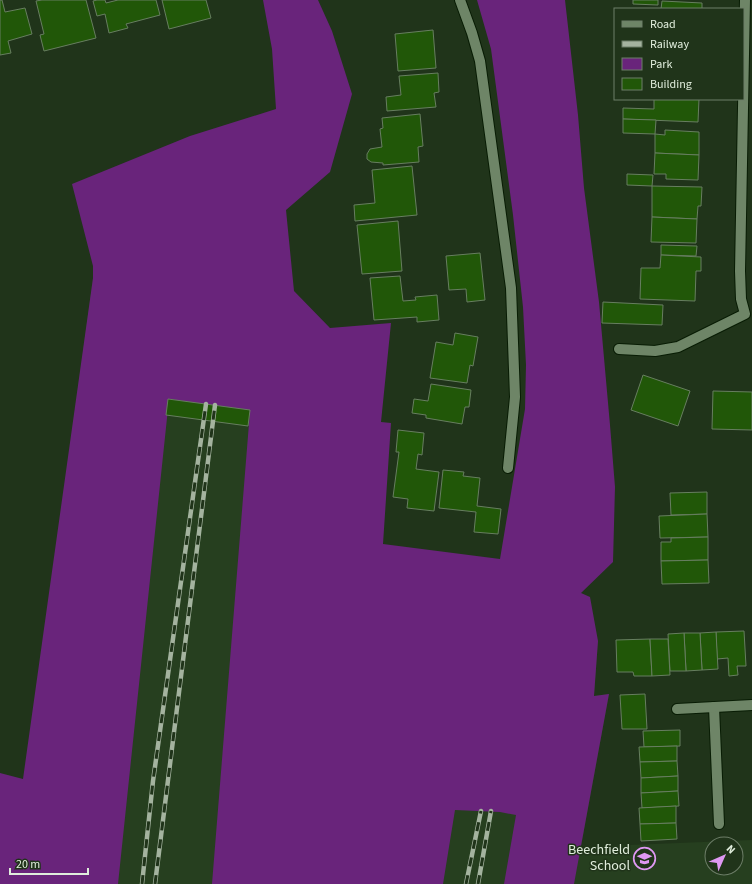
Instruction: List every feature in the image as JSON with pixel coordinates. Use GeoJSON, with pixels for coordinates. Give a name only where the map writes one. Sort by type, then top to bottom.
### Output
{"type":"FeatureCollection","features":[{"type":"Feature","properties":{"kind":"street"},"geometry":{"type":"LineString","coordinates":[[460,0],[480,61],[511,288],[515,397],[508,468]]}},
{"type":"Feature","properties":{"kind":"street"},"geometry":{"type":"LineString","coordinates":[[744,54],[745,0]]}},
{"type":"Feature","properties":{"kind":"street"},"geometry":{"type":"LineString","coordinates":[[619,349],[655,351],[678,347],[748,317],[741,299],[740,271],[743,100]]}},
{"type":"Feature","properties":{"kind":"street"},"geometry":{"type":"LineString","coordinates":[[677,709],[752,705]]}},
{"type":"Feature","properties":{"kind":"street"},"geometry":{"type":"LineString","coordinates":[[714,707],[719,824]]}},
{"type":"Feature","properties":{"kind":"shaded area"},"geometry":{"type":"Polygon","coordinates":[[[93,278],[251,296],[310,632],[598,641],[594,696],[609,694],[581,847],[704,842],[704,876],[744,876],[744,840],[752,840],[752,884],[10,884],[93,278]]]}},
{"type":"Feature","properties":{"kind":"green space"},"geometry":{"type":"Polygon","coordinates":[[[263,0],[318,0],[332,31],[352,94],[330,172],[286,210],[294,291],[330,328],[391,323],[381,422],[391,423],[383,544],[500,559],[525,409],[526,365],[523,307],[513,215],[491,49],[477,0],[565,0],[578,115],[584,188],[599,302],[615,487],[613,562],[581,593],[590,597],[598,641],[594,696],[609,694],[574,884],[504,884],[516,815],[500,812],[455,810],[443,884],[212,884],[250,411],[169,399],[118,884],[0,884],[0,773],[23,779],[93,278],[93,266],[72,184],[190,136],[276,109],[272,49],[263,0]]]}},
{"type":"Feature","properties":{"kind":"building"},"geometry":{"type":"Polygon","coordinates":[[[0,0],[2,0],[5,12],[25,8],[32,34],[8,41],[11,53],[0,55],[0,0]]]}},
{"type":"Feature","properties":{"kind":"building"},"geometry":{"type":"Polygon","coordinates":[[[86,0],[96,38],[44,51],[40,35],[44,34],[36,1],[86,0]]]}},
{"type":"Feature","properties":{"kind":"building"},"geometry":{"type":"Polygon","coordinates":[[[105,0],[106,3],[118,0],[156,0],[160,15],[126,24],[128,28],[109,33],[105,14],[97,16],[93,1],[105,0]]]}},
{"type":"Feature","properties":{"kind":"building"},"geometry":{"type":"Polygon","coordinates":[[[162,0],[206,0],[211,18],[169,29],[162,0]]]}},
{"type":"Feature","properties":{"kind":"building"},"geometry":{"type":"Polygon","coordinates":[[[633,0],[658,0],[658,5],[633,4],[633,0]]]}},
{"type":"Feature","properties":{"kind":"building"},"geometry":{"type":"Polygon","coordinates":[[[662,1],[702,3],[702,8],[661,8],[662,1]]]}},
{"type":"Feature","properties":{"kind":"building"},"geometry":{"type":"Polygon","coordinates":[[[433,30],[436,68],[398,71],[395,34],[433,30]]]}},
{"type":"Feature","properties":{"kind":"building"},"geometry":{"type":"Polygon","coordinates":[[[438,73],[439,92],[434,93],[436,107],[387,111],[386,97],[401,95],[399,76],[438,73]]]}},
{"type":"Feature","properties":{"kind":"building"},"geometry":{"type":"Polygon","coordinates":[[[654,100],[699,100],[698,122],[623,119],[623,108],[654,109],[654,100]]]}},
{"type":"Feature","properties":{"kind":"building"},"geometry":{"type":"Polygon","coordinates":[[[420,114],[423,146],[418,147],[419,162],[383,165],[383,163],[371,162],[367,159],[367,154],[370,149],[382,147],[380,129],[383,128],[382,118],[420,114]]]}},
{"type":"Feature","properties":{"kind":"building"},"geometry":{"type":"Polygon","coordinates":[[[623,119],[656,120],[655,134],[623,133],[623,119]]]}},
{"type":"Feature","properties":{"kind":"building"},"geometry":{"type":"Polygon","coordinates":[[[665,130],[699,132],[699,155],[655,153],[655,134],[665,135],[665,130]]]}},
{"type":"Feature","properties":{"kind":"building"},"geometry":{"type":"Polygon","coordinates":[[[655,153],[699,155],[698,180],[666,179],[666,174],[654,174],[655,153]]]}},
{"type":"Feature","properties":{"kind":"building"},"geometry":{"type":"Polygon","coordinates":[[[412,166],[417,215],[355,221],[354,205],[375,203],[372,170],[412,166]]]}},
{"type":"Feature","properties":{"kind":"building"},"geometry":{"type":"Polygon","coordinates":[[[627,174],[653,175],[652,186],[627,185],[627,174]]]}},
{"type":"Feature","properties":{"kind":"building"},"geometry":{"type":"Polygon","coordinates":[[[652,186],[702,187],[701,206],[698,206],[697,219],[652,217],[652,186]]]}},
{"type":"Feature","properties":{"kind":"building"},"geometry":{"type":"Polygon","coordinates":[[[652,217],[697,219],[696,243],[651,242],[652,217]]]}},
{"type":"Feature","properties":{"kind":"building"},"geometry":{"type":"Polygon","coordinates":[[[398,221],[402,271],[362,274],[357,225],[398,221]]]}},
{"type":"Feature","properties":{"kind":"building"},"geometry":{"type":"Polygon","coordinates":[[[661,245],[697,246],[696,256],[661,255],[661,245]]]}},
{"type":"Feature","properties":{"kind":"building"},"geometry":{"type":"Polygon","coordinates":[[[480,253],[485,300],[467,302],[466,289],[449,290],[446,256],[480,253]]]}},
{"type":"Feature","properties":{"kind":"building"},"geometry":{"type":"Polygon","coordinates":[[[661,255],[701,257],[701,271],[696,271],[695,301],[640,299],[641,268],[660,268],[661,255]]]}},
{"type":"Feature","properties":{"kind":"building"},"geometry":{"type":"Polygon","coordinates":[[[400,276],[403,301],[416,300],[415,297],[437,295],[439,320],[417,322],[417,317],[374,320],[370,278],[400,276]]]}},
{"type":"Feature","properties":{"kind":"building"},"geometry":{"type":"Polygon","coordinates":[[[603,302],[663,305],[662,325],[602,323],[603,302]]]}},
{"type":"Feature","properties":{"kind":"building"},"geometry":{"type":"Polygon","coordinates":[[[455,333],[478,337],[473,366],[470,365],[467,383],[430,378],[436,342],[453,345],[455,333]]]}},
{"type":"Feature","properties":{"kind":"building"},"geometry":{"type":"Polygon","coordinates":[[[643,375],[690,391],[678,426],[631,410],[643,375]]]}},
{"type":"Feature","properties":{"kind":"building"},"geometry":{"type":"Polygon","coordinates":[[[431,384],[471,390],[469,407],[465,407],[462,424],[426,418],[426,415],[412,413],[414,399],[428,401],[431,384]]]}},
{"type":"Feature","properties":{"kind":"building"},"geometry":{"type":"Polygon","coordinates":[[[713,391],[752,392],[752,430],[712,429],[713,391]]]}},
{"type":"Feature","properties":{"kind":"building"},"geometry":{"type":"Polygon","coordinates":[[[168,399],[250,410],[248,426],[166,415],[168,399]]]}},
{"type":"Feature","properties":{"kind":"building"},"geometry":{"type":"Polygon","coordinates":[[[398,430],[424,433],[422,455],[418,454],[416,469],[439,472],[434,511],[407,508],[408,499],[393,497],[399,452],[396,452],[398,430]]]}},
{"type":"Feature","properties":{"kind":"building"},"geometry":{"type":"Polygon","coordinates":[[[443,470],[464,472],[463,476],[480,478],[477,506],[501,509],[498,534],[474,532],[476,512],[439,508],[443,470]]]}},
{"type":"Feature","properties":{"kind":"building"},"geometry":{"type":"Polygon","coordinates":[[[707,492],[707,514],[671,515],[670,493],[707,492]]]}},
{"type":"Feature","properties":{"kind":"building"},"geometry":{"type":"Polygon","coordinates":[[[707,514],[708,537],[660,538],[659,516],[707,514]]]}},
{"type":"Feature","properties":{"kind":"building"},"geometry":{"type":"Polygon","coordinates":[[[708,537],[708,560],[661,561],[661,542],[671,542],[671,538],[708,537]]]}},
{"type":"Feature","properties":{"kind":"building"},"geometry":{"type":"Polygon","coordinates":[[[708,560],[709,583],[662,584],[661,561],[708,560]]]}},
{"type":"Feature","properties":{"kind":"building"},"geometry":{"type":"Polygon","coordinates":[[[744,631],[746,666],[737,666],[738,675],[729,676],[728,658],[717,659],[716,632],[744,631]]]}},
{"type":"Feature","properties":{"kind":"building"},"geometry":{"type":"Polygon","coordinates":[[[716,632],[718,669],[702,670],[700,633],[716,632]]]}},
{"type":"Feature","properties":{"kind":"building"},"geometry":{"type":"Polygon","coordinates":[[[684,633],[700,633],[702,670],[686,671],[684,633]]]}},
{"type":"Feature","properties":{"kind":"building"},"geometry":{"type":"Polygon","coordinates":[[[684,633],[686,671],[670,671],[668,634],[684,633]]]}},
{"type":"Feature","properties":{"kind":"building"},"geometry":{"type":"Polygon","coordinates":[[[650,639],[652,676],[634,676],[633,672],[617,672],[616,640],[650,639]]]}},
{"type":"Feature","properties":{"kind":"building"},"geometry":{"type":"Polygon","coordinates":[[[650,639],[668,639],[670,675],[652,676],[650,639]]]}},
{"type":"Feature","properties":{"kind":"building"},"geometry":{"type":"Polygon","coordinates":[[[645,694],[647,729],[622,729],[620,695],[645,694]]]}},
{"type":"Feature","properties":{"kind":"building"},"geometry":{"type":"Polygon","coordinates":[[[680,730],[680,746],[644,747],[643,731],[680,730]]]}},
{"type":"Feature","properties":{"kind":"building"},"geometry":{"type":"Polygon","coordinates":[[[677,746],[677,761],[640,762],[639,747],[677,746]]]}},
{"type":"Feature","properties":{"kind":"building"},"geometry":{"type":"Polygon","coordinates":[[[677,761],[678,776],[641,778],[640,762],[677,761]]]}},
{"type":"Feature","properties":{"kind":"building"},"geometry":{"type":"Polygon","coordinates":[[[678,776],[678,791],[641,793],[641,778],[678,776]]]}},
{"type":"Feature","properties":{"kind":"building"},"geometry":{"type":"Polygon","coordinates":[[[678,791],[679,806],[642,808],[641,793],[678,791]]]}},
{"type":"Feature","properties":{"kind":"building"},"geometry":{"type":"Polygon","coordinates":[[[676,806],[676,823],[640,824],[639,808],[676,806]]]}},
{"type":"Feature","properties":{"kind":"building"},"geometry":{"type":"Polygon","coordinates":[[[676,823],[677,839],[641,841],[640,824],[676,823]]]}},
{"type":"Feature","properties":{"kind":"railway"},"geometry":{"type":"LineString","coordinates":[[142,884],[153,781],[206,404]]}},
{"type":"Feature","properties":{"kind":"railway"},"geometry":{"type":"LineString","coordinates":[[155,884],[215,405]]}},
{"type":"Feature","properties":{"kind":"railway"},"geometry":{"type":"LineString","coordinates":[[466,884],[481,811]]}},
{"type":"Feature","properties":{"kind":"railway"},"geometry":{"type":"LineString","coordinates":[[478,884],[491,811]]}},
{"type":"Feature","properties":{"kind":"place","name":"Beechfield School"},"geometry":{"type":"Point","coordinates":[645,858]}}]}
